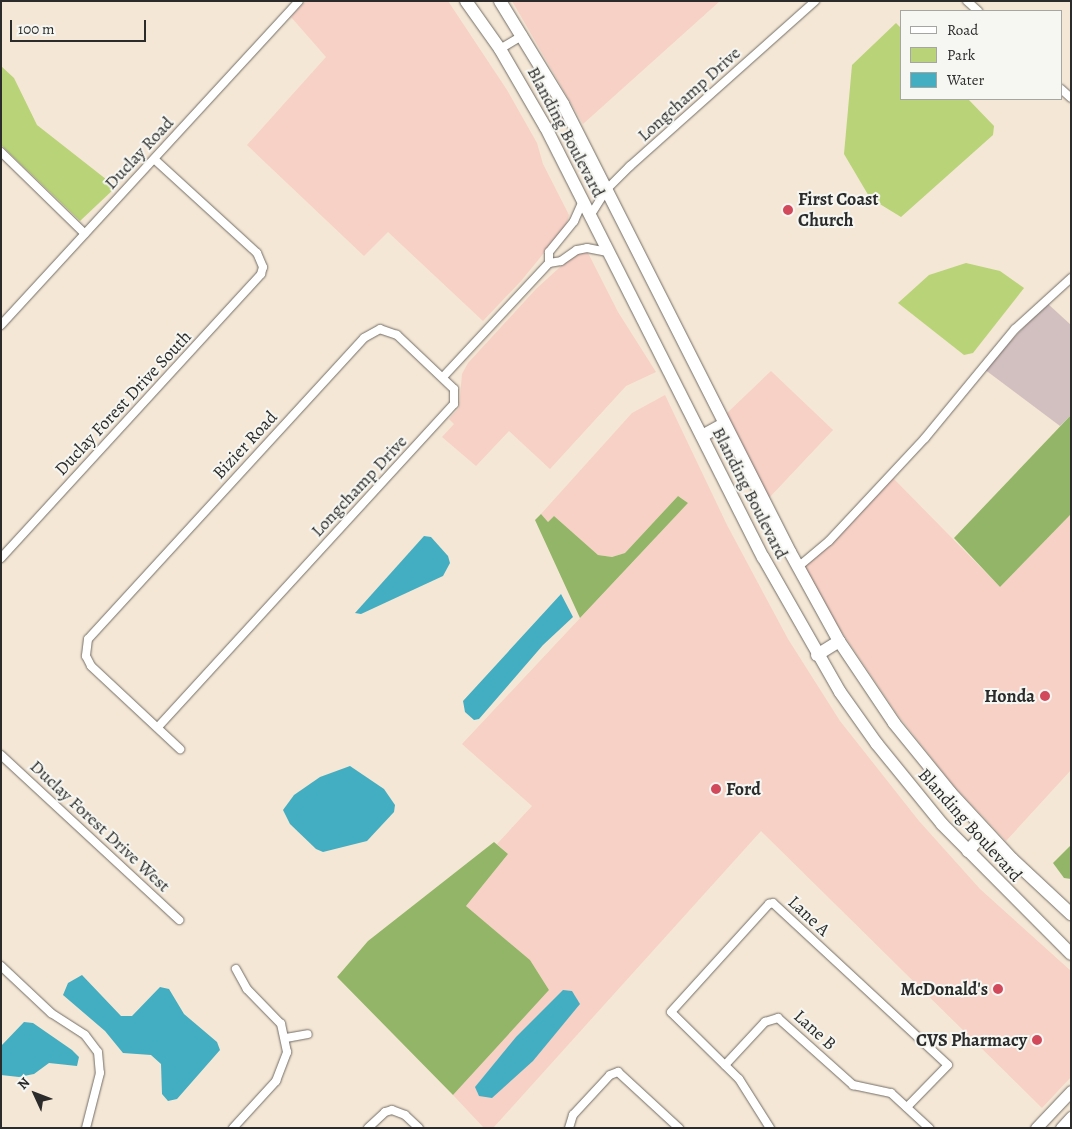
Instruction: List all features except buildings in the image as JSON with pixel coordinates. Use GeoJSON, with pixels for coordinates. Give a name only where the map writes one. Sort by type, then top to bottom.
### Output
{"type":"FeatureCollection","features":[{"type":"Feature","properties":{"kind":"main road","name":"Blanding Boulevard"},"geometry":{"type":"LineString","coordinates":[[466,1],[500,49],[583,201],[762,557],[817,655],[881,749],[968,851],[1071,954]]}},
{"type":"Feature","properties":{"kind":"main road","name":"Blanding Boulevard"},"geometry":{"type":"LineString","coordinates":[[500,1],[523,35],[563,104],[798,568],[839,641],[899,730],[985,832],[1071,914]]}},
{"type":"Feature","properties":{"kind":"main road"},"geometry":{"type":"LineString","coordinates":[[702,436],[724,424]]}},
{"type":"Feature","properties":{"kind":"main road"},"geometry":{"type":"LineString","coordinates":[[817,655],[839,641]]}},
{"type":"Feature","properties":{"kind":"main road"},"geometry":{"type":"LineString","coordinates":[[968,851],[985,832]]}},
{"type":"Feature","properties":{"kind":"main road"},"geometry":{"type":"LineString","coordinates":[[1036,1128],[1071,1091]]}},
{"type":"Feature","properties":{"kind":"main road"},"geometry":{"type":"LineString","coordinates":[[1060,1128],[1071,1117]]}},
{"type":"Feature","properties":{"kind":"street","name":"Duclay Road"},"geometry":{"type":"LineString","coordinates":[[1,325],[299,1]]}},
{"type":"Feature","properties":{"kind":"street","name":"Longchamp Drive"},"geometry":{"type":"LineString","coordinates":[[590,216],[607,189],[815,1]]}},
{"type":"Feature","properties":{"kind":"street"},"geometry":{"type":"LineString","coordinates":[[967,1],[977,10]]}},
{"type":"Feature","properties":{"kind":"street"},"geometry":{"type":"LineString","coordinates":[[500,49],[523,35]]}},
{"type":"Feature","properties":{"kind":"street"},"geometry":{"type":"LineString","coordinates":[[1,152],[85,234]]}},
{"type":"Feature","properties":{"kind":"street","name":"Duclay Forest Drive South"},"geometry":{"type":"LineString","coordinates":[[1,558],[256,282],[263,267],[256,253],[154,159]]}},
{"type":"Feature","properties":{"kind":"street"},"geometry":{"type":"LineString","coordinates":[[549,263],[549,252],[574,221],[583,201]]}},
{"type":"Feature","properties":{"kind":"street"},"geometry":{"type":"LineString","coordinates":[[443,377],[549,263],[561,261],[577,250],[587,248],[608,252]]}},
{"type":"Feature","properties":{"kind":"street"},"geometry":{"type":"LineString","coordinates":[[798,568],[829,541],[925,438],[1015,329],[1071,278]]}},
{"type":"Feature","properties":{"kind":"street","name":"Bizier Road"},"geometry":{"type":"LineString","coordinates":[[158,727],[91,666],[86,647],[93,632],[364,338],[380,329],[397,335],[443,377]]}},
{"type":"Feature","properties":{"kind":"street","name":"Longchamp Drive"},"geometry":{"type":"LineString","coordinates":[[158,727],[451,409],[455,393],[443,377]]}},
{"type":"Feature","properties":{"kind":"street"},"geometry":{"type":"LineString","coordinates":[[158,727],[180,749]]}},
{"type":"Feature","properties":{"kind":"street","name":"Duclay Forest Drive West"},"geometry":{"type":"LineString","coordinates":[[1,755],[179,920]]}},
{"type":"Feature","properties":{"kind":"street","name":"Lane A"},"geometry":{"type":"LineString","coordinates":[[725,1065],[670,1012],[769,904],[773,903],[948,1065],[907,1107]]}},
{"type":"Feature","properties":{"kind":"street"},"geometry":{"type":"LineString","coordinates":[[1,966],[51,1013],[85,1035],[98,1052],[100,1073],[86,1128]]}},
{"type":"Feature","properties":{"kind":"street"},"geometry":{"type":"LineString","coordinates":[[233,1128],[276,1081],[287,1052],[286,1038],[281,1024],[247,989],[236,969]]}},
{"type":"Feature","properties":{"kind":"street","name":"Lane B"},"geometry":{"type":"LineString","coordinates":[[725,1065],[765,1022],[778,1018],[853,1085],[891,1093],[907,1107]]}},
{"type":"Feature","properties":{"kind":"street"},"geometry":{"type":"LineString","coordinates":[[286,1038],[308,1034]]}},
{"type":"Feature","properties":{"kind":"street"},"geometry":{"type":"LineString","coordinates":[[725,1065],[753,1098],[770,1128]]}},
{"type":"Feature","properties":{"kind":"street"},"geometry":{"type":"LineString","coordinates":[[569,1128],[573,1115],[610,1075],[618,1072],[679,1128]]}},
{"type":"Feature","properties":{"kind":"street"},"geometry":{"type":"LineString","coordinates":[[907,1107],[929,1128]]}},
{"type":"Feature","properties":{"kind":"street"},"geometry":{"type":"LineString","coordinates":[[368,1128],[385,1112],[392,1110],[405,1114],[420,1128]]}},
{"type":"Feature","properties":{"kind":"shaded area"},"geometry":{"type":"Polygon","coordinates":[[[306,1],[448,1],[507,90],[537,143],[543,164],[569,215],[566,226],[521,281],[483,321],[388,232],[364,256],[247,145],[326,57],[291,17],[306,1]]]}},
{"type":"Feature","properties":{"kind":"shaded area"},"geometry":{"type":"Polygon","coordinates":[[[512,1],[720,1],[583,124],[512,1]]]}},
{"type":"Feature","properties":{"kind":"shaded area"},"geometry":{"type":"Polygon","coordinates":[[[588,253],[618,312],[656,372],[626,386],[550,469],[509,431],[476,466],[442,437],[454,424],[449,419],[459,408],[462,374],[468,363],[536,289],[571,257],[588,253]]]}},
{"type":"Feature","properties":{"kind":"shaded area"},"geometry":{"type":"Polygon","coordinates":[[[1047,303],[1071,325],[1071,415],[1060,426],[984,369],[1047,303]]]}},
{"type":"Feature","properties":{"kind":"shaded area"},"geometry":{"type":"Polygon","coordinates":[[[771,371],[833,430],[769,498],[726,414],[771,371]]]}},
{"type":"Feature","properties":{"kind":"shaded area"},"geometry":{"type":"Polygon","coordinates":[[[665,395],[727,525],[788,639],[840,721],[919,821],[980,889],[1071,971],[1071,1077],[1042,1108],[761,831],[493,1128],[484,1128],[453,1095],[549,990],[530,960],[466,906],[508,854],[497,844],[532,806],[462,744],[688,503],[678,496],[625,553],[612,557],[598,555],[554,516],[548,522],[541,514],[632,413],[665,395]]]}},
{"type":"Feature","properties":{"kind":"shaded area"},"geometry":{"type":"Polygon","coordinates":[[[893,478],[1000,587],[1071,514],[1071,770],[1006,841],[953,785],[897,714],[829,613],[804,568],[893,478]]]}},
{"type":"Feature","properties":{"kind":"green space"},"geometry":{"type":"Polygon","coordinates":[[[896,23],[900,27],[900,100],[969,100],[994,126],[993,135],[901,217],[870,198],[844,154],[852,65],[896,23]]]}},
{"type":"Feature","properties":{"kind":"green space"},"geometry":{"type":"Polygon","coordinates":[[[1,66],[14,78],[37,125],[116,187],[80,221],[1,145],[1,66]]]}},
{"type":"Feature","properties":{"kind":"green space"},"geometry":{"type":"Polygon","coordinates":[[[966,263],[1000,271],[1024,288],[973,353],[964,355],[898,303],[929,275],[966,263]]]}},
{"type":"Feature","properties":{"kind":"green space"},"geometry":{"type":"Polygon","coordinates":[[[1071,415],[1071,514],[1000,587],[954,538],[1071,415]]]}},
{"type":"Feature","properties":{"kind":"green space"},"geometry":{"type":"Polygon","coordinates":[[[678,496],[688,503],[580,618],[535,520],[541,514],[548,522],[554,516],[598,555],[612,557],[625,553],[678,496]]]}},
{"type":"Feature","properties":{"kind":"green space"},"geometry":{"type":"Polygon","coordinates":[[[494,842],[508,854],[466,906],[530,960],[549,990],[453,1095],[337,977],[368,941],[494,842]]]}},
{"type":"Feature","properties":{"kind":"green space"},"geometry":{"type":"Polygon","coordinates":[[[1071,845],[1071,879],[1064,878],[1053,863],[1071,845]]]}},
{"type":"Feature","properties":{"kind":"water"},"geometry":{"type":"Polygon","coordinates":[[[424,536],[431,537],[448,556],[450,563],[443,576],[361,614],[355,613],[424,536]]]}},
{"type":"Feature","properties":{"kind":"water"},"geometry":{"type":"Polygon","coordinates":[[[561,594],[573,617],[543,645],[479,719],[474,720],[465,712],[463,701],[561,594]]]}},
{"type":"Feature","properties":{"kind":"water"},"geometry":{"type":"Polygon","coordinates":[[[350,766],[384,789],[395,805],[394,812],[367,841],[323,852],[316,849],[290,824],[283,810],[294,795],[320,777],[350,766]]]}},
{"type":"Feature","properties":{"kind":"water"},"geometry":{"type":"Polygon","coordinates":[[[82,975],[121,1016],[132,1016],[160,987],[169,989],[184,1014],[217,1042],[220,1050],[177,1099],[168,1101],[162,1094],[161,1064],[151,1055],[123,1053],[105,1031],[63,995],[68,983],[82,975]]]}},
{"type":"Feature","properties":{"kind":"water"},"geometry":{"type":"Polygon","coordinates":[[[563,990],[572,991],[580,1004],[533,1061],[492,1098],[479,1096],[475,1087],[516,1037],[563,990]]]}},
{"type":"Feature","properties":{"kind":"water"},"geometry":{"type":"Polygon","coordinates":[[[24,1022],[33,1023],[72,1050],[79,1057],[77,1066],[49,1063],[34,1074],[19,1077],[1,1075],[1,1046],[24,1022]]]}},
{"type":"Feature","properties":{"kind":"place","name":"First Coast Church"},"geometry":{"type":"Point","coordinates":[788,210]}},
{"type":"Feature","properties":{"kind":"place","name":"Honda"},"geometry":{"type":"Point","coordinates":[1045,696]}},
{"type":"Feature","properties":{"kind":"place","name":"Ford"},"geometry":{"type":"Point","coordinates":[716,789]}},
{"type":"Feature","properties":{"kind":"place","name":"McDonald's"},"geometry":{"type":"Point","coordinates":[998,989]}},
{"type":"Feature","properties":{"kind":"place","name":"CVS Pharmacy"},"geometry":{"type":"Point","coordinates":[1037,1040]}}]}
